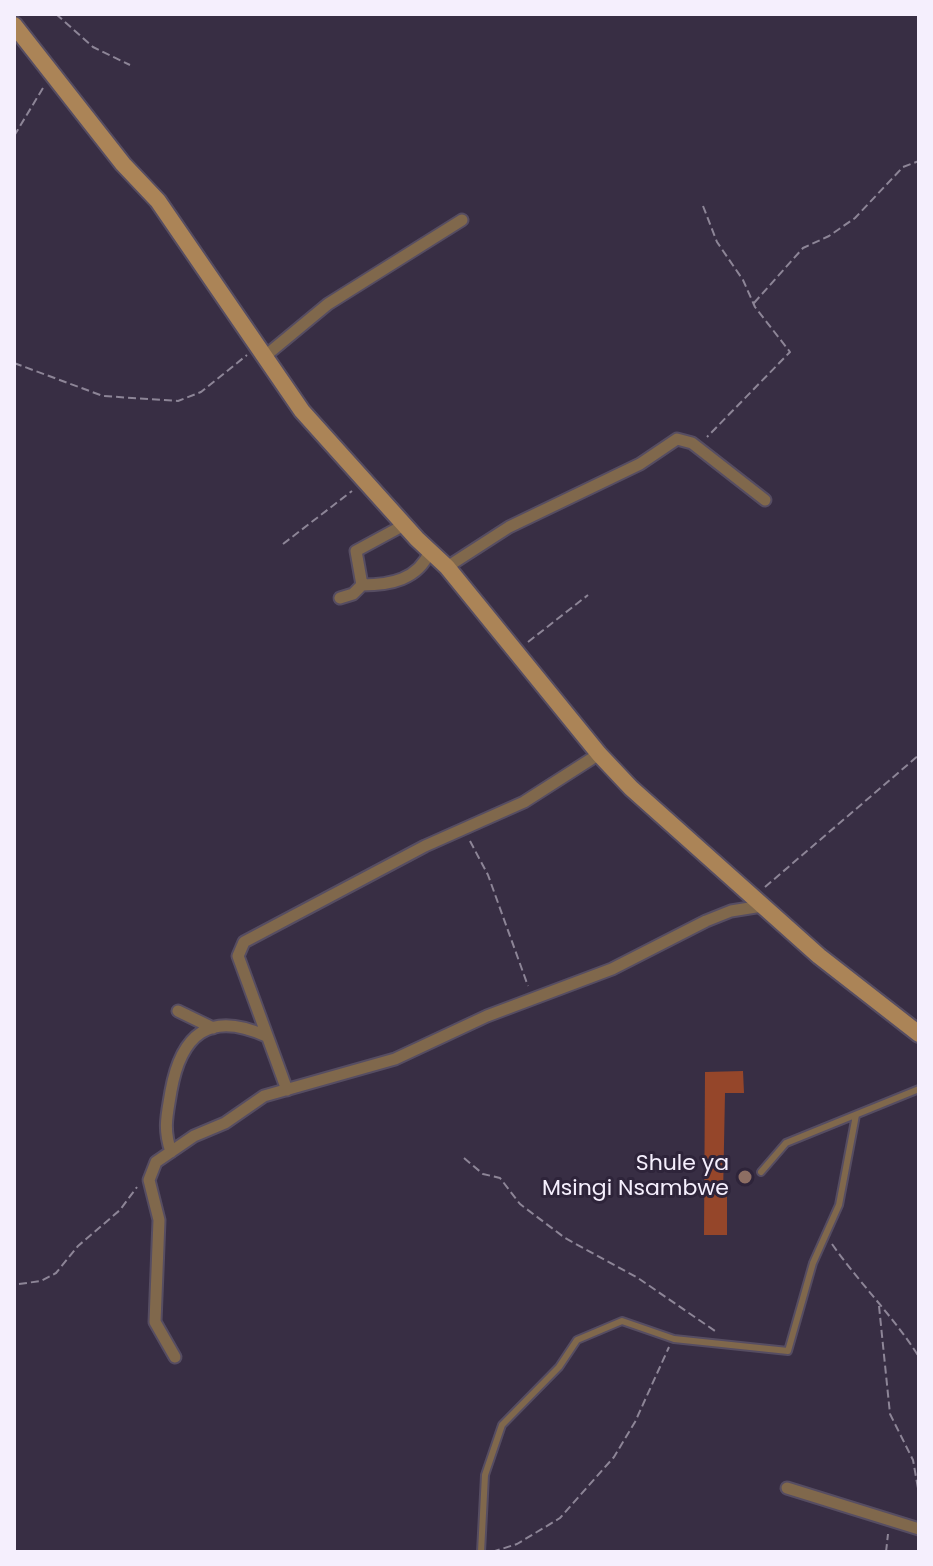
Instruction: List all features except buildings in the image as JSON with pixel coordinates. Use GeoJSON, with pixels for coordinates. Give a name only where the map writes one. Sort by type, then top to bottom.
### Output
{"type":"FeatureCollection","features":[{"type":"Feature","properties":{"kind":"street"},"geometry":{"type":"LineString","coordinates":[[14,25],[123,164],[158,201],[302,411],[404,525],[447,567],[517,649],[564,714],[599,754],[631,788],[819,956],[919,1034]]}},
{"type":"Feature","properties":{"kind":"street"},"geometry":{"type":"LineString","coordinates":[[261,352],[328,304],[462,220]]}},
{"type":"Feature","properties":{"kind":"street"},"geometry":{"type":"LineString","coordinates":[[447,567],[509,527],[640,464],[677,439],[699,448],[765,500]]}},
{"type":"Feature","properties":{"kind":"street"},"geometry":{"type":"LineString","coordinates":[[362,585],[356,551],[404,525]]}},
{"type":"Feature","properties":{"kind":"street"},"geometry":{"type":"LineString","coordinates":[[340,598],[353,594],[362,585],[406,578],[418,570],[430,551]]}},
{"type":"Feature","properties":{"kind":"street"},"geometry":{"type":"LineString","coordinates":[[287,1090],[238,956],[244,942],[425,846],[524,802],[599,754]]}},
{"type":"Feature","properties":{"kind":"street"},"geometry":{"type":"LineString","coordinates":[[175,1357],[155,1322],[159,1220],[149,1180],[150,1169],[171,1152],[225,1123],[251,1102],[395,1059],[531,999],[612,969],[731,911],[758,902]]}},
{"type":"Feature","properties":{"kind":"street"},"geometry":{"type":"LineString","coordinates":[[178,1011],[213,1028]]}},
{"type":"Feature","properties":{"kind":"street"},"geometry":{"type":"LineString","coordinates":[[171,1152],[163,1125],[175,1069],[189,1040],[213,1028],[237,1026],[266,1036]]}},
{"type":"Feature","properties":{"kind":"street"},"geometry":{"type":"LineString","coordinates":[[787,1488],[919,1529]]}},
{"type":"Feature","properties":{"kind":"lane"},"geometry":{"type":"LineString","coordinates":[[761,1172],[775,1152],[786,1143],[919,1089]]}},
{"type":"Feature","properties":{"kind":"lane"},"geometry":{"type":"LineString","coordinates":[[481,1552],[485,1475],[498,1433],[559,1367],[567,1351],[592,1332],[622,1321],[674,1339],[788,1351],[813,1263],[839,1205],[856,1115]]}},
{"type":"Feature","properties":{"kind":"path"},"geometry":{"type":"LineString","coordinates":[[56,14],[93,47],[130,65]]}},
{"type":"Feature","properties":{"kind":"path"},"geometry":{"type":"LineString","coordinates":[[14,136],[53,75]]}},
{"type":"Feature","properties":{"kind":"path"},"geometry":{"type":"LineString","coordinates":[[753,304],[803,248],[829,236],[855,218],[903,167],[919,161]]}},
{"type":"Feature","properties":{"kind":"path"},"geometry":{"type":"LineString","coordinates":[[699,448],[790,352],[767,328],[743,280],[717,242],[703,206]]}},
{"type":"Feature","properties":{"kind":"path"},"geometry":{"type":"LineString","coordinates":[[14,363],[103,396],[178,401],[201,392],[261,352]]}},
{"type":"Feature","properties":{"kind":"path"},"geometry":{"type":"LineString","coordinates":[[283,544],[365,481]]}},
{"type":"Feature","properties":{"kind":"path"},"geometry":{"type":"LineString","coordinates":[[517,649],[588,595]]}},
{"type":"Feature","properties":{"kind":"path"},"geometry":{"type":"LineString","coordinates":[[758,902],[773,878],[919,755]]}},
{"type":"Feature","properties":{"kind":"path"},"geometry":{"type":"LineString","coordinates":[[465,829],[488,875],[525,973],[531,999]]}},
{"type":"Feature","properties":{"kind":"path"},"geometry":{"type":"LineString","coordinates":[[464,1158],[483,1174],[500,1178],[520,1204],[565,1238],[638,1278],[736,1345]]}},
{"type":"Feature","properties":{"kind":"path"},"geometry":{"type":"LineString","coordinates":[[19,1284],[41,1281],[56,1273],[78,1246],[120,1210],[150,1169]]}},
{"type":"Feature","properties":{"kind":"path"},"geometry":{"type":"LineString","coordinates":[[827,1237],[879,1306],[898,1324],[919,1357]]}},
{"type":"Feature","properties":{"kind":"path"},"geometry":{"type":"LineString","coordinates":[[879,1306],[890,1414],[913,1460],[919,1494]]}},
{"type":"Feature","properties":{"kind":"path"},"geometry":{"type":"LineString","coordinates":[[491,1552],[517,1544],[560,1518],[614,1457],[635,1422],[674,1339]]}},
{"type":"Feature","properties":{"kind":"path"},"geometry":{"type":"LineString","coordinates":[[886,1552],[889,1521]]}},
{"type":"Feature","properties":{"kind":"place","name":"Shule ya Msingi Nsambwe"},"geometry":{"type":"Point","coordinates":[745,1177]}}]}
